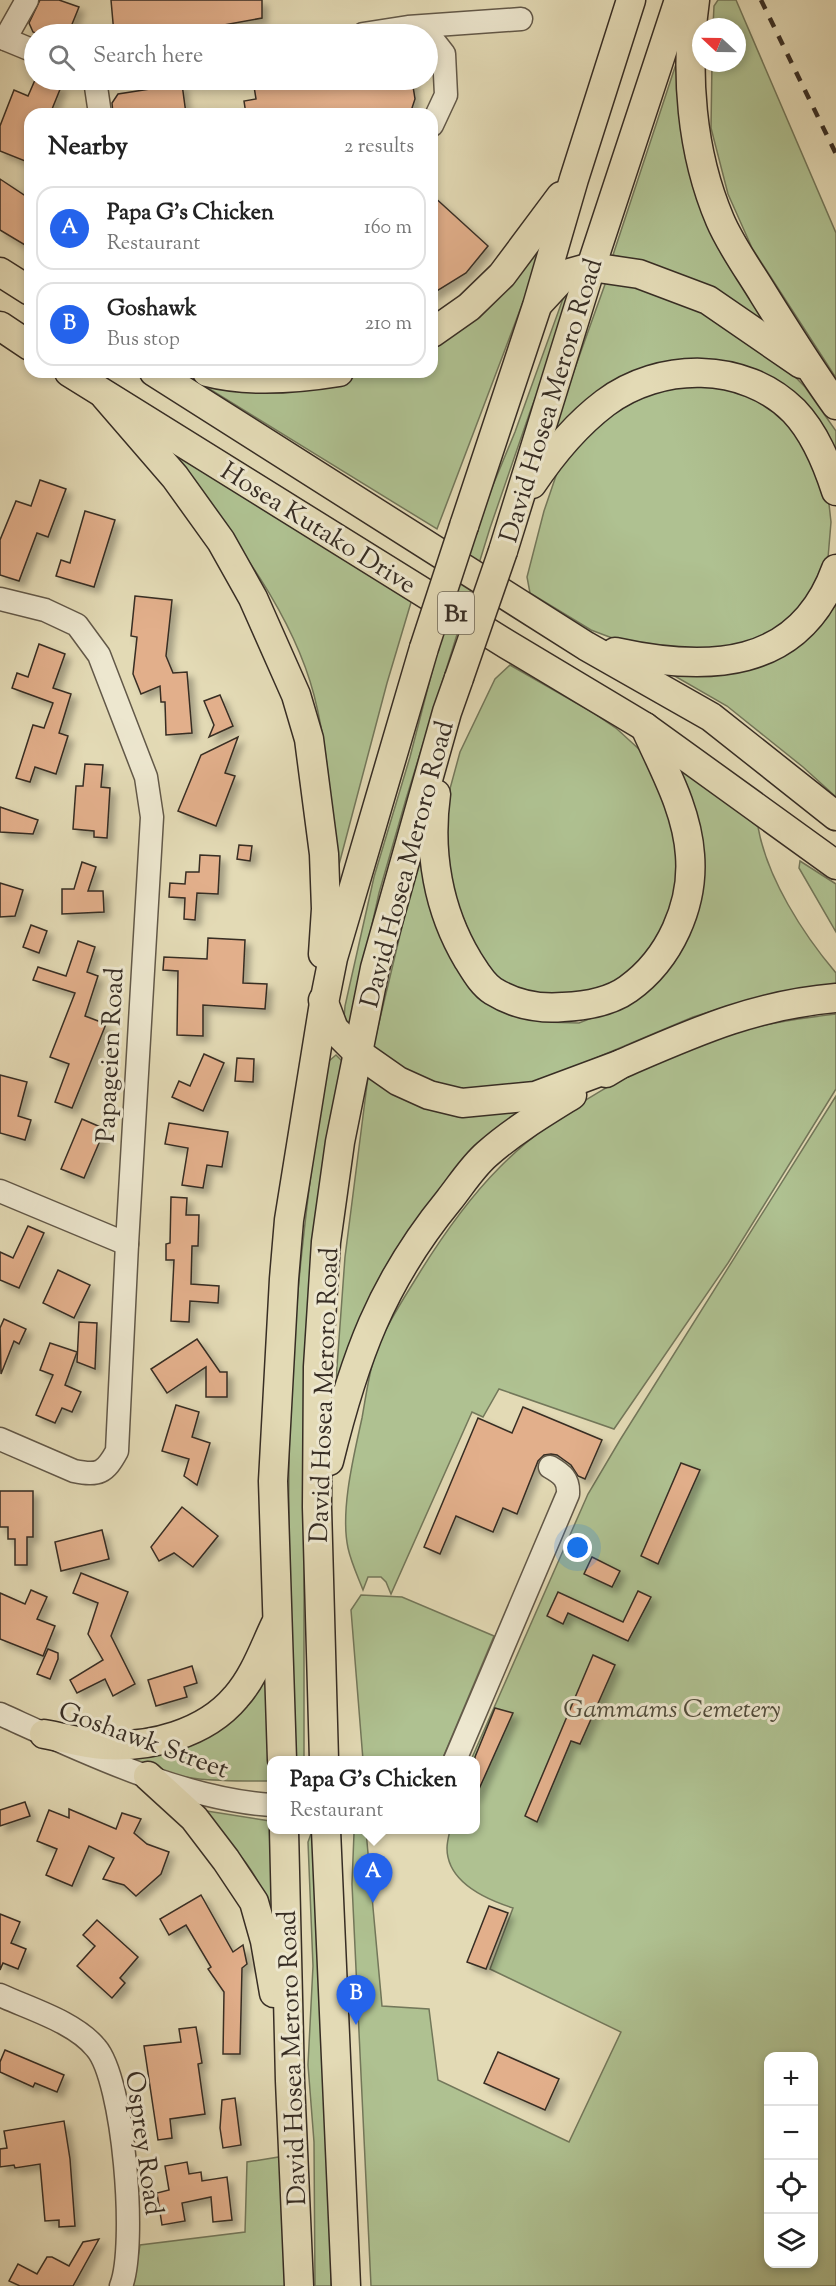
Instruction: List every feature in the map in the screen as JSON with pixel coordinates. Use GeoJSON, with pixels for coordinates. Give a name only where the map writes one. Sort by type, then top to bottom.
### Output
{"type":"FeatureCollection","features":[{"type":"Feature","properties":{"kind":"main road","name":"David Hosea Meroro Road"},"geometry":{"type":"LineString","coordinates":[[282,1756],[273,1481],[284,1280],[289,1220],[333,958],[424,648],[537,306],[574,178],[631,0]]}},
{"type":"Feature","properties":{"kind":"main road","name":"David Hosea Meroro Road"},"geometry":{"type":"LineString","coordinates":[[324,1756],[317,1507],[318,1366],[326,1242],[340,1142],[375,968],[447,712],[503,551],[591,267],[680,0]]}},
{"type":"Feature","properties":{"kind":"main road"},"geometry":{"type":"LineString","coordinates":[[695,0],[690,36],[697,139],[707,182],[720,220],[811,371],[836,405]]}},
{"type":"Feature","properties":{"kind":"main road"},"geometry":{"type":"LineString","coordinates":[[438,329],[469,307],[502,275],[574,178]]}},
{"type":"Feature","properties":{"kind":"main road"},"geometry":{"type":"LineString","coordinates":[[537,306],[545,294],[566,274],[591,267],[639,274],[708,300],[811,371]]}},
{"type":"Feature","properties":{"kind":"main road"},"geometry":{"type":"LineString","coordinates":[[0,272],[24,287]]}},
{"type":"Feature","properties":{"kind":"main road"},"geometry":{"type":"LineString","coordinates":[[0,326],[24,342]]}},
{"type":"Feature","properties":{"kind":"main road"},"geometry":{"type":"LineString","coordinates":[[517,506],[556,452],[577,428],[606,402],[633,387],[663,377],[695,372],[711,372],[735,377],[759,387],[791,409],[814,438],[828,464],[836,491]]}},
{"type":"Feature","properties":{"kind":"main road","name":"Hosea Kutako Drive"},"geometry":{"type":"LineString","coordinates":[[78,378],[508,645],[645,727],[836,865]]}},
{"type":"Feature","properties":{"kind":"main road","name":"Hosea Kutako Drive"},"geometry":{"type":"LineString","coordinates":[[163,378],[586,646],[711,717],[836,816]]}},
{"type":"Feature","properties":{"kind":"main road"},"geometry":{"type":"LineString","coordinates":[[256,378],[282,378]]}},
{"type":"Feature","properties":{"kind":"main road"},"geometry":{"type":"LineString","coordinates":[[105,396],[175,477],[221,541],[254,598],[296,695],[309,739],[324,854],[326,909],[322,978],[324,1004],[334,1029],[358,1053],[398,1082],[429,1095],[462,1103],[535,1096],[621,1064],[690,1033],[751,1012],[800,1001],[836,998]]}},
{"type":"Feature","properties":{"kind":"main road"},"geometry":{"type":"LineString","coordinates":[[586,646],[672,663],[730,660],[760,652],[789,638],[808,620],[825,596],[836,569]]}},
{"type":"Feature","properties":{"kind":"main road"},"geometry":{"type":"LineString","coordinates":[[447,712],[432,822],[438,889],[452,930],[477,975],[492,991],[534,1007],[578,1007],[602,1001],[628,989],[668,946],[682,919],[691,883],[687,833],[679,803],[645,727]]}},
{"type":"Feature","properties":{"kind":"main road"},"geometry":{"type":"LineString","coordinates":[[317,1507],[342,1407],[369,1329],[389,1287],[411,1249],[484,1156],[514,1133],[621,1064]]}},
{"type":"Feature","properties":{"kind":"main road"},"geometry":{"type":"LineString","coordinates":[[44,1734],[101,1745],[140,1743],[181,1735],[219,1715],[238,1696],[277,1620]]}},
{"type":"Feature","properties":{"kind":"main road"},"geometry":{"type":"LineString","coordinates":[[148,1776],[194,1818],[254,1902],[265,1941],[290,2081]]}},
{"type":"Feature","properties":{"kind":"main road","name":"David Hosea Meroro Road"},"geometry":{"type":"LineString","coordinates":[[284,1834],[290,2081],[299,2286]]}},
{"type":"Feature","properties":{"kind":"main road","name":"David Hosea Meroro Road"},"geometry":{"type":"LineString","coordinates":[[326,1834],[346,2286]]}},
{"type":"Feature","properties":{"kind":"street"},"geometry":{"type":"LineString","coordinates":[[24,47],[2,38],[27,0]]}},
{"type":"Feature","properties":{"kind":"street"},"geometry":{"type":"LineString","coordinates":[[438,26],[521,19]]}},
{"type":"Feature","properties":{"kind":"street"},"geometry":{"type":"LineString","coordinates":[[438,46],[444,54],[446,95],[438,112]]}},
{"type":"Feature","properties":{"kind":"street"},"geometry":{"type":"LineString","coordinates":[[96,90],[99,108]]}},
{"type":"Feature","properties":{"kind":"street","name":"Papageien Road"},"geometry":{"type":"LineString","coordinates":[[0,600],[45,610],[77,626],[99,655],[146,777],[150,793],[152,829],[126,1244],[117,1451],[109,1465],[101,1472],[87,1473],[74,1471],[0,1440]]}},
{"type":"Feature","properties":{"kind":"street"},"geometry":{"type":"LineString","coordinates":[[0,1191],[126,1244]]}},
{"type":"Feature","properties":{"kind":"street"},"geometry":{"type":"LineString","coordinates":[[457,1756],[568,1494],[566,1478],[550,1467]]}},
{"type":"Feature","properties":{"kind":"street","name":"Goshawk Street"},"geometry":{"type":"LineString","coordinates":[[0,1714],[148,1776],[192,1791],[235,1802],[267,1805]]}},
{"type":"Feature","properties":{"kind":"street","name":"Osprey Road"},"geometry":{"type":"LineString","coordinates":[[0,1995],[77,2030],[96,2048],[105,2063],[115,2098],[124,2168],[129,2241],[127,2268],[121,2286]]}},
{"type":"Feature","properties":{"kind":"green space"},"geometry":{"type":"Polygon","coordinates":[[[718,0],[736,0],[744,18],[713,18],[714,6],[718,0]]]}},
{"type":"Feature","properties":{"kind":"green space"},"geometry":{"type":"Polygon","coordinates":[[[746,23],[836,233],[836,378],[752,248],[728,194],[711,128],[712,72],[746,72],[746,23]]]}},
{"type":"Feature","properties":{"kind":"green space"},"geometry":{"type":"Polygon","coordinates":[[[679,55],[680,111],[778,335],[643,263],[613,255],[679,55]]]}},
{"type":"Feature","properties":{"kind":"green space"},"geometry":{"type":"Polygon","coordinates":[[[545,244],[437,529],[195,380],[220,383],[302,378],[438,378],[438,333],[545,244]]]}},
{"type":"Feature","properties":{"kind":"green space"},"geometry":{"type":"Polygon","coordinates":[[[608,276],[695,304],[775,356],[805,387],[836,431],[836,463],[834,458],[709,362],[547,446],[608,276]]]}},
{"type":"Feature","properties":{"kind":"green space"},"geometry":{"type":"Polygon","coordinates":[[[574,279],[553,353],[490,528],[406,799],[379,893],[348,1027],[344,1018],[345,1006],[374,877],[410,757],[440,641],[491,490],[515,432],[565,293],[574,279]]]}},
{"type":"Feature","properties":{"kind":"green space"},"geometry":{"type":"Polygon","coordinates":[[[679,381],[761,396],[805,441],[828,495],[831,522],[828,558],[818,588],[774,634],[710,653],[628,644],[591,630],[530,593],[527,577],[544,511],[560,464],[601,417],[679,381]]]}},
{"type":"Feature","properties":{"kind":"green space"},"geometry":{"type":"Polygon","coordinates":[[[163,447],[412,599],[387,683],[336,876],[323,741],[314,695],[303,661],[271,596],[251,564],[163,447]]]}},
{"type":"Feature","properties":{"kind":"green space"},"geometry":{"type":"Polygon","coordinates":[[[836,590],[836,797],[803,767],[727,706],[666,671],[723,667],[836,590]]]}},
{"type":"Feature","properties":{"kind":"green space"},"geometry":{"type":"Polygon","coordinates":[[[510,665],[592,712],[617,729],[641,751],[654,770],[678,837],[679,900],[639,967],[616,983],[587,997],[532,999],[484,969],[446,875],[448,796],[460,752],[495,679],[510,665]]]}},
{"type":"Feature","properties":{"kind":"green space"},"geometry":{"type":"Polygon","coordinates":[[[672,758],[758,827],[769,866],[778,885],[799,923],[836,973],[836,986],[745,1001],[693,1017],[525,1088],[461,1093],[371,1056],[424,835],[426,864],[517,1015],[543,1022],[579,1023],[617,1008],[691,923],[703,886],[701,834],[672,758]]]}},
{"type":"Feature","properties":{"kind":"green space"},"geometry":{"type":"Polygon","coordinates":[[[800,861],[836,884],[836,932],[799,868],[800,861]]]}},
{"type":"Feature","properties":{"kind":"green space"},"geometry":{"type":"Polygon","coordinates":[[[836,1014],[836,1089],[728,1263],[614,1429],[499,1389],[483,1417],[472,1412],[391,1594],[381,1577],[368,1577],[363,1590],[348,1548],[346,1517],[352,1465],[376,1351],[402,1301],[438,1244],[467,1204],[500,1167],[546,1127],[601,1091],[659,1060],[745,1029],[836,1014]]]}},
{"type":"Feature","properties":{"kind":"green space"},"geometry":{"type":"Polygon","coordinates":[[[336,1055],[344,1063],[307,1401],[304,1756],[296,1756],[289,1505],[294,1336],[322,1085],[329,1061],[336,1055]]]}},
{"type":"Feature","properties":{"kind":"green space"},"geometry":{"type":"Polygon","coordinates":[[[368,1077],[544,1102],[495,1137],[335,1394],[345,1257],[368,1077]]]}},
{"type":"Feature","properties":{"kind":"green space","name":"Gammams Cemetery"},"geometry":{"type":"Polygon","coordinates":[[[836,1096],[836,2286],[371,2286],[352,1884],[354,1834],[366,1834],[382,2006],[429,2009],[438,2080],[569,2142],[621,2032],[490,1969],[513,1908],[491,1900],[460,1880],[453,1870],[447,1848],[449,1834],[480,1834],[480,1756],[473,1756],[588,1494],[836,1096]]]}},
{"type":"Feature","properties":{"kind":"green space"},"geometry":{"type":"Polygon","coordinates":[[[361,1595],[402,1597],[494,1636],[444,1756],[363,1756],[351,1610],[361,1595]]]}},
{"type":"Feature","properties":{"kind":"green space"},"geometry":{"type":"Polygon","coordinates":[[[266,1678],[270,1756],[267,1756],[267,1781],[198,1779],[180,1776],[163,1772],[130,1757],[266,1678]]]}},
{"type":"Feature","properties":{"kind":"green space"},"geometry":{"type":"Polygon","coordinates":[[[194,1809],[267,1821],[267,1834],[271,1834],[277,1928],[262,1889],[246,1863],[194,1809]]]}},
{"type":"Feature","properties":{"kind":"green space"},"geometry":{"type":"Polygon","coordinates":[[[311,1834],[315,1834],[330,2170],[331,2286],[315,2286],[314,2142],[308,2065],[313,1966],[308,1842],[311,1834]]]}},
{"type":"Feature","properties":{"kind":"green space"},"geometry":{"type":"Polygon","coordinates":[[[285,2156],[287,2286],[133,2286],[140,2245],[245,2232],[247,2162],[285,2156]]]}},
{"type":"Feature","properties":{"kind":"building"},"geometry":{"type":"Polygon","coordinates":[[[40,0],[59,0],[79,7],[72,24],[29,23],[40,0]]]}},
{"type":"Feature","properties":{"kind":"building"},"geometry":{"type":"Polygon","coordinates":[[[111,0],[262,0],[262,18],[229,24],[113,24],[111,0]]]}},
{"type":"Feature","properties":{"kind":"building"},"geometry":{"type":"Polygon","coordinates":[[[14,90],[28,96],[31,90],[60,90],[52,108],[24,108],[24,161],[0,151],[0,126],[14,90]]]}},
{"type":"Feature","properties":{"kind":"building"},"geometry":{"type":"Polygon","coordinates":[[[144,90],[183,90],[185,108],[112,108],[112,103],[118,94],[144,90]]]}},
{"type":"Feature","properties":{"kind":"building"},"geometry":{"type":"Polygon","coordinates":[[[255,90],[414,90],[415,99],[412,108],[245,108],[244,101],[256,99],[255,90]]]}},
{"type":"Feature","properties":{"kind":"building"},"geometry":{"type":"Polygon","coordinates":[[[0,179],[24,195],[24,244],[0,230],[0,179]]]}},
{"type":"Feature","properties":{"kind":"building"},"geometry":{"type":"Polygon","coordinates":[[[438,200],[488,246],[466,273],[438,290],[438,200]]]}},
{"type":"Feature","properties":{"kind":"building"},"geometry":{"type":"Polygon","coordinates":[[[40,480],[66,489],[48,537],[37,533],[19,581],[0,575],[0,540],[16,501],[31,506],[40,480]]]}},
{"type":"Feature","properties":{"kind":"building"},"geometry":{"type":"Polygon","coordinates":[[[85,511],[115,520],[94,587],[56,576],[61,560],[70,563],[85,511]]]}},
{"type":"Feature","properties":{"kind":"building"},"geometry":{"type":"Polygon","coordinates":[[[135,596],[172,600],[166,656],[173,673],[187,672],[192,733],[166,735],[165,702],[161,702],[160,686],[141,694],[133,674],[137,637],[131,636],[135,596]]]}},
{"type":"Feature","properties":{"kind":"building"},"geometry":{"type":"Polygon","coordinates":[[[39,644],[65,654],[53,688],[71,694],[59,733],[68,736],[56,774],[35,767],[30,782],[16,778],[33,725],[44,728],[53,703],[12,688],[17,673],[28,677],[39,644]]]}},
{"type":"Feature","properties":{"kind":"building"},"geometry":{"type":"Polygon","coordinates":[[[220,695],[233,726],[209,737],[214,725],[204,701],[220,695]]]}},
{"type":"Feature","properties":{"kind":"building"},"geometry":{"type":"Polygon","coordinates":[[[238,737],[225,773],[235,776],[216,826],[178,811],[201,755],[238,737]]]}},
{"type":"Feature","properties":{"kind":"building"},"geometry":{"type":"Polygon","coordinates":[[[85,764],[103,765],[101,787],[110,788],[107,838],[94,837],[94,831],[73,829],[76,786],[83,786],[85,764]]]}},
{"type":"Feature","properties":{"kind":"building"},"geometry":{"type":"Polygon","coordinates":[[[0,807],[38,820],[33,834],[0,832],[0,807]]]}},
{"type":"Feature","properties":{"kind":"building"},"geometry":{"type":"Polygon","coordinates":[[[239,845],[252,846],[250,861],[237,859],[239,845]]]}},
{"type":"Feature","properties":{"kind":"building"},"geometry":{"type":"Polygon","coordinates":[[[200,855],[220,856],[218,894],[197,893],[195,920],[184,919],[185,898],[169,897],[170,883],[185,884],[186,872],[199,872],[200,855]]]}},
{"type":"Feature","properties":{"kind":"building"},"geometry":{"type":"Polygon","coordinates":[[[82,862],[96,867],[88,891],[103,891],[104,912],[62,914],[62,889],[74,889],[82,862]]]}},
{"type":"Feature","properties":{"kind":"building"},"geometry":{"type":"Polygon","coordinates":[[[0,883],[23,890],[15,916],[0,917],[0,883]]]}},
{"type":"Feature","properties":{"kind":"building"},"geometry":{"type":"Polygon","coordinates":[[[31,925],[47,931],[39,953],[23,947],[31,925]]]}},
{"type":"Feature","properties":{"kind":"building"},"geometry":{"type":"Polygon","coordinates":[[[208,938],[245,940],[243,983],[267,984],[265,1009],[203,1005],[203,1036],[177,1035],[178,971],[163,970],[164,957],[207,959],[208,938]]]}},
{"type":"Feature","properties":{"kind":"building"},"geometry":{"type":"Polygon","coordinates":[[[78,941],[95,947],[87,972],[98,976],[85,1016],[106,1024],[72,1108],[55,1102],[69,1064],[50,1057],[75,993],[33,980],[38,967],[66,976],[78,941]]]}},
{"type":"Feature","properties":{"kind":"building"},"geometry":{"type":"Polygon","coordinates":[[[204,1054],[224,1063],[203,1111],[172,1097],[179,1081],[190,1086],[204,1054]]]}},
{"type":"Feature","properties":{"kind":"building"},"geometry":{"type":"Polygon","coordinates":[[[237,1058],[254,1059],[253,1082],[235,1081],[237,1058]]]}},
{"type":"Feature","properties":{"kind":"building"},"geometry":{"type":"Polygon","coordinates":[[[0,1075],[27,1082],[18,1116],[31,1120],[25,1140],[0,1133],[0,1075]]]}},
{"type":"Feature","properties":{"kind":"building"},"geometry":{"type":"Polygon","coordinates":[[[82,1119],[105,1129],[84,1178],[61,1169],[82,1119]]]}},
{"type":"Feature","properties":{"kind":"building"},"geometry":{"type":"Polygon","coordinates":[[[169,1123],[228,1132],[222,1167],[207,1165],[203,1188],[182,1185],[188,1148],[165,1144],[169,1123]]]}},
{"type":"Feature","properties":{"kind":"building"},"geometry":{"type":"Polygon","coordinates":[[[171,1197],[187,1198],[186,1215],[199,1215],[198,1246],[192,1246],[191,1284],[219,1286],[218,1303],[190,1301],[189,1322],[171,1321],[174,1260],[166,1260],[166,1244],[170,1243],[171,1197]]]}},
{"type":"Feature","properties":{"kind":"building"},"geometry":{"type":"Polygon","coordinates":[[[28,1226],[44,1233],[19,1288],[0,1280],[0,1252],[13,1258],[28,1226]]]}},
{"type":"Feature","properties":{"kind":"building"},"geometry":{"type":"Polygon","coordinates":[[[58,1270],[90,1285],[74,1318],[43,1303],[58,1270]]]}},
{"type":"Feature","properties":{"kind":"building"},"geometry":{"type":"Polygon","coordinates":[[[4,1319],[26,1329],[19,1344],[14,1341],[1,1374],[0,1328],[4,1319]]]}},
{"type":"Feature","properties":{"kind":"building"},"geometry":{"type":"Polygon","coordinates":[[[79,1322],[97,1323],[95,1369],[77,1362],[79,1322]]]}},
{"type":"Feature","properties":{"kind":"building"},"geometry":{"type":"Polygon","coordinates":[[[197,1339],[220,1372],[227,1372],[227,1397],[206,1397],[206,1367],[167,1393],[151,1369],[197,1339]]]}},
{"type":"Feature","properties":{"kind":"building"},"geometry":{"type":"Polygon","coordinates":[[[50,1343],[77,1352],[65,1385],[81,1392],[72,1412],[62,1408],[55,1423],[36,1415],[53,1375],[40,1370],[50,1343]]]}},
{"type":"Feature","properties":{"kind":"building"},"geometry":{"type":"Polygon","coordinates":[[[176,1405],[199,1412],[192,1437],[210,1443],[197,1485],[184,1476],[189,1459],[162,1451],[176,1405]]]}},
{"type":"Feature","properties":{"kind":"building"},"geometry":{"type":"Polygon","coordinates":[[[523,1407],[602,1440],[585,1479],[578,1476],[571,1465],[557,1455],[544,1455],[538,1461],[517,1514],[503,1508],[493,1532],[456,1516],[440,1554],[424,1547],[478,1418],[512,1433],[523,1407]]]}},
{"type":"Feature","properties":{"kind":"building"},"geometry":{"type":"Polygon","coordinates":[[[681,1463],[700,1470],[658,1564],[641,1556],[681,1463]]]}},
{"type":"Feature","properties":{"kind":"building"},"geometry":{"type":"Polygon","coordinates":[[[0,1491],[33,1491],[33,1537],[27,1537],[27,1565],[15,1565],[15,1539],[8,1539],[8,1527],[0,1527],[0,1491]]]}},
{"type":"Feature","properties":{"kind":"building"},"geometry":{"type":"Polygon","coordinates":[[[182,1507],[218,1536],[193,1567],[174,1553],[159,1561],[151,1547],[182,1507]]]}},
{"type":"Feature","properties":{"kind":"building"},"geometry":{"type":"Polygon","coordinates":[[[102,1530],[109,1559],[61,1571],[55,1542],[102,1530]]]}},
{"type":"Feature","properties":{"kind":"building"},"geometry":{"type":"Polygon","coordinates":[[[592,1557],[620,1571],[612,1587],[584,1574],[592,1557]]]}},
{"type":"Feature","properties":{"kind":"building"},"geometry":{"type":"Polygon","coordinates":[[[81,1573],[128,1592],[111,1636],[135,1684],[113,1696],[105,1679],[77,1693],[70,1680],[103,1660],[88,1634],[98,1603],[73,1593],[81,1573]]]}},
{"type":"Feature","properties":{"kind":"building"},"geometry":{"type":"Polygon","coordinates":[[[31,1590],[47,1597],[37,1619],[55,1626],[43,1656],[0,1639],[0,1593],[25,1604],[31,1590]]]}},
{"type":"Feature","properties":{"kind":"building"},"geometry":{"type":"Polygon","coordinates":[[[638,1591],[651,1597],[628,1641],[568,1613],[563,1624],[547,1616],[558,1592],[623,1622],[638,1591]]]}},
{"type":"Feature","properties":{"kind":"building"},"geometry":{"type":"Polygon","coordinates":[[[48,1649],[58,1653],[50,1679],[37,1674],[48,1649]]]}},
{"type":"Feature","properties":{"kind":"building"},"geometry":{"type":"Polygon","coordinates":[[[593,1655],[615,1665],[580,1744],[571,1741],[537,1822],[525,1816],[593,1655]]]}},
{"type":"Feature","properties":{"kind":"building"},"geometry":{"type":"Polygon","coordinates":[[[192,1666],[197,1683],[184,1687],[187,1697],[156,1706],[148,1680],[192,1666]]]}},
{"type":"Feature","properties":{"kind":"building"},"geometry":{"type":"Polygon","coordinates":[[[495,1708],[513,1713],[480,1787],[480,1756],[475,1756],[495,1708]]]}},
{"type":"Feature","properties":{"kind":"building"},"geometry":{"type":"Polygon","coordinates":[[[25,1802],[30,1816],[0,1826],[0,1810],[25,1802]]]}},
{"type":"Feature","properties":{"kind":"building"},"geometry":{"type":"Polygon","coordinates":[[[69,1809],[116,1829],[122,1813],[141,1819],[134,1833],[147,1844],[169,1852],[161,1874],[136,1896],[124,1885],[103,1879],[114,1858],[89,1846],[72,1886],[46,1875],[57,1849],[37,1841],[49,1810],[69,1818],[69,1809]]]}},
{"type":"Feature","properties":{"kind":"building"},"geometry":{"type":"Polygon","coordinates":[[[201,1895],[233,1952],[243,1945],[247,1964],[242,1968],[240,2054],[223,2054],[224,1992],[208,1969],[211,1967],[186,1925],[169,1935],[160,1919],[201,1895]]]}},
{"type":"Feature","properties":{"kind":"building"},"geometry":{"type":"Polygon","coordinates":[[[489,1906],[508,1913],[486,1969],[467,1962],[489,1906]]]}},
{"type":"Feature","properties":{"kind":"building"},"geometry":{"type":"Polygon","coordinates":[[[0,1914],[20,1922],[11,1943],[26,1949],[18,1969],[3,1963],[0,1970],[0,1914]]]}},
{"type":"Feature","properties":{"kind":"building"},"geometry":{"type":"Polygon","coordinates":[[[97,1920],[138,1957],[120,1978],[125,1983],[112,1998],[77,1966],[95,1946],[83,1935],[97,1920]]]}},
{"type":"Feature","properties":{"kind":"building"},"geometry":{"type":"Polygon","coordinates":[[[196,2027],[202,2063],[198,2064],[205,2114],[170,2119],[172,2138],[158,2140],[144,2046],[181,2042],[179,2029],[196,2027]]]}},
{"type":"Feature","properties":{"kind":"building"},"geometry":{"type":"Polygon","coordinates":[[[5,2050],[64,2075],[57,2092],[35,2083],[33,2087],[0,2072],[0,2062],[5,2050]]]}},
{"type":"Feature","properties":{"kind":"building"},"geometry":{"type":"Polygon","coordinates":[[[498,2052],[559,2079],[545,2110],[484,2083],[498,2052]]]}},
{"type":"Feature","properties":{"kind":"building"},"geometry":{"type":"Polygon","coordinates":[[[235,2098],[241,2145],[223,2148],[220,2128],[222,2100],[235,2098]]]}},
{"type":"Feature","properties":{"kind":"building"},"geometry":{"type":"Polygon","coordinates":[[[64,2121],[70,2159],[75,2226],[59,2227],[59,2220],[45,2221],[40,2164],[15,2168],[14,2165],[0,2167],[0,2149],[7,2148],[4,2131],[64,2121]]]}},
{"type":"Feature","properties":{"kind":"building"},"geometry":{"type":"Polygon","coordinates":[[[187,2162],[189,2174],[201,2172],[202,2181],[227,2177],[232,2220],[213,2222],[211,2197],[182,2203],[185,2221],[162,2225],[157,2193],[169,2190],[165,2166],[187,2162]]]}},
{"type":"Feature","properties":{"kind":"building"},"geometry":{"type":"Polygon","coordinates":[[[99,2239],[73,2286],[20,2286],[9,2281],[18,2264],[37,2274],[47,2257],[52,2257],[69,2266],[83,2242],[99,2239]]]}},
{"type":"Feature","properties":{"kind":"railway"},"geometry":{"type":"LineString","coordinates":[[761,0],[836,154]]}},
{"type":"Feature","properties":{"kind":"place","name":"Papa G's Chicken"},"geometry":{"type":"Point","coordinates":[373,1903]}},
{"type":"Feature","properties":{"kind":"place","name":"Goshawk"},"geometry":{"type":"Point","coordinates":[356,2025]}}]}
